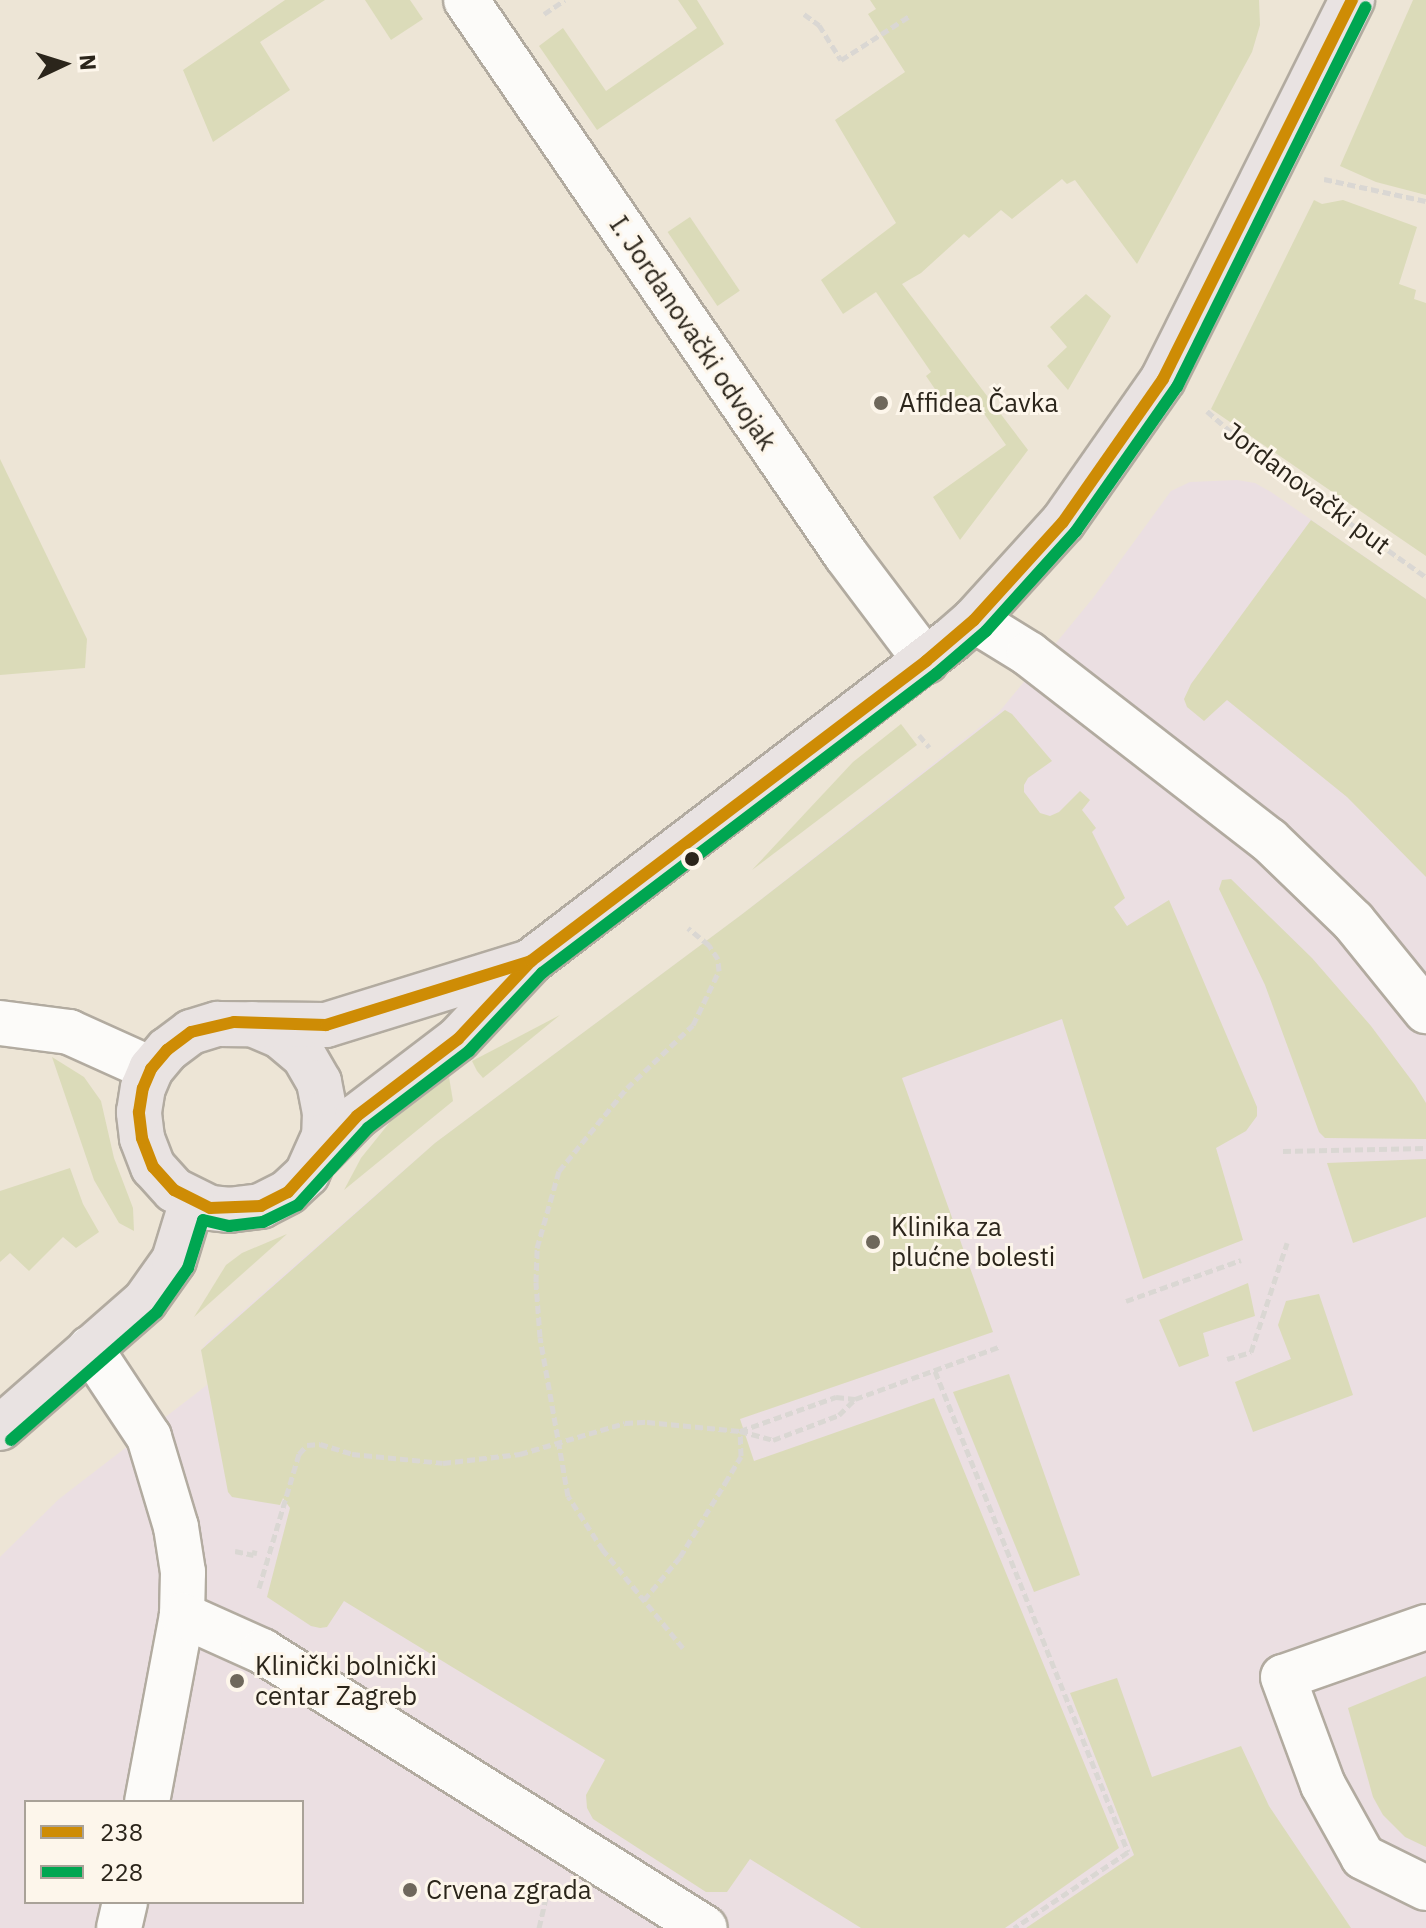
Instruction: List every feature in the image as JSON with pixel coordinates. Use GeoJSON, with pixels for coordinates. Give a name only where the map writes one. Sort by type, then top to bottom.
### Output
{"type":"FeatureCollection","features":[{"type":"Feature","properties":{"kind":"main road"},"geometry":{"type":"LineString","coordinates":[[531,961],[326,1025],[218,1024],[191,1032],[167,1050],[151,1069],[139,1112],[142,1138],[153,1167],[174,1190],[192,1201],[230,1210],[261,1206],[288,1192],[357,1116],[458,1039],[531,961],[926,661],[974,620],[1063,522],[1163,379],[1352,0]]}},
{"type":"Feature","properties":{"kind":"main road"},"geometry":{"type":"LineString","coordinates":[[252,1024],[280,1036],[304,1056],[319,1082],[325,1112],[318,1156]]}},
{"type":"Feature","properties":{"kind":"main road"},"geometry":{"type":"LineString","coordinates":[[0,1428],[145,1301],[161,1281],[182,1238],[192,1201]]}},
{"type":"Feature","properties":{"kind":"street","name":"I. Jordanovački odvojak"},"geometry":{"type":"LineString","coordinates":[[466,0],[846,555],[926,661]]}},
{"type":"Feature","properties":{"kind":"street"},"geometry":{"type":"LineString","coordinates":[[974,620],[1040,663],[1269,840],[1353,921],[1426,1011]]}},
{"type":"Feature","properties":{"kind":"street"},"geometry":{"type":"LineString","coordinates":[[0,1023],[69,1032],[151,1069]]}},
{"type":"Feature","properties":{"kind":"street"},"geometry":{"type":"LineString","coordinates":[[90,1348],[130,1403],[149,1437],[176,1527],[183,1572],[182,1615],[147,1800]]}},
{"type":"Feature","properties":{"kind":"street"},"geometry":{"type":"LineString","coordinates":[[182,1615],[262,1651],[705,1928]]}},
{"type":"Feature","properties":{"kind":"street"},"geometry":{"type":"LineString","coordinates":[[1426,1627],[1283,1677],[1323,1785],[1363,1857],[1426,1888]]}},
{"type":"Feature","properties":{"kind":"street"},"geometry":{"type":"LineString","coordinates":[[119,1928],[125,1904]]}},
{"type":"Feature","properties":{"kind":"path"},"geometry":{"type":"LineString","coordinates":[[804,14],[819,25],[841,60],[911,15]]}},
{"type":"Feature","properties":{"kind":"path"},"geometry":{"type":"LineString","coordinates":[[1316,175],[1332,182],[1426,201]]}},
{"type":"Feature","properties":{"kind":"path","name":"Jordanovački put"},"geometry":{"type":"LineString","coordinates":[[1197,403],[1271,467],[1426,577]]}},
{"type":"Feature","properties":{"kind":"path"},"geometry":{"type":"LineString","coordinates":[[683,1648],[603,1550],[568,1496],[540,1337],[537,1248],[559,1171],[627,1088],[693,1025],[719,971],[718,959],[709,945],[688,928]]}},
{"type":"Feature","properties":{"kind":"path"},"geometry":{"type":"LineString","coordinates":[[1283,1151],[1426,1148]]}},
{"type":"Feature","properties":{"kind":"path"},"geometry":{"type":"LineString","coordinates":[[1227,1359],[1251,1352],[1287,1243]]}},
{"type":"Feature","properties":{"kind":"path"},"geometry":{"type":"LineString","coordinates":[[1126,1301],[1241,1260]]}},
{"type":"Feature","properties":{"kind":"path"},"geometry":{"type":"LineString","coordinates":[[740,1431],[836,1397],[855,1399],[999,1347]]}},
{"type":"Feature","properties":{"kind":"path"},"geometry":{"type":"LineString","coordinates":[[935,1371],[1128,1852],[1014,1928]]}},
{"type":"Feature","properties":{"kind":"path"},"geometry":{"type":"LineString","coordinates":[[261,1583],[299,1454],[307,1445],[320,1444],[352,1454],[443,1463],[520,1454],[636,1423],[740,1431],[773,1440],[839,1415],[855,1399]]}},
{"type":"Feature","properties":{"kind":"path"},"geometry":{"type":"LineString","coordinates":[[644,1600],[680,1557],[741,1456],[740,1431]]}},
{"type":"Feature","properties":{"kind":"path"},"geometry":{"type":"LineString","coordinates":[[246,1554],[254,1555],[255,1550]]}},
{"type":"Feature","properties":{"kind":"path"},"geometry":{"type":"LineString","coordinates":[[539,1928],[549,1884]]}},
{"type":"Feature","properties":{"kind":"shaded area","name":"Klinika za plućne bolesti"},"geometry":{"type":"Polygon","coordinates":[[[1237,480],[1255,483],[1426,599],[1426,1928],[0,1928],[0,1557],[59,1499],[207,1385],[210,1382],[201,1350],[207,1342],[435,1143],[741,915],[999,712],[1093,598],[1171,491],[1190,482],[1237,480]]]}},
{"type":"Feature","properties":{"kind":"green space"},"geometry":{"type":"Polygon","coordinates":[[[285,0],[325,0],[260,42],[290,90],[213,142],[183,70],[285,0]]]}},
{"type":"Feature","properties":{"kind":"green space"},"geometry":{"type":"Polygon","coordinates":[[[365,0],[410,0],[423,19],[391,40],[365,0]]]}},
{"type":"Feature","properties":{"kind":"green space"},"geometry":{"type":"Polygon","coordinates":[[[678,0],[697,0],[724,44],[597,130],[539,46],[563,28],[606,91],[697,28],[678,0]]]}},
{"type":"Feature","properties":{"kind":"green space"},"geometry":{"type":"Polygon","coordinates":[[[870,0],[1259,0],[1260,25],[1252,52],[1137,264],[1075,180],[1067,184],[1062,179],[1012,219],[1001,210],[969,238],[964,234],[921,273],[902,284],[1028,450],[960,540],[933,497],[1006,445],[971,395],[948,408],[926,376],[931,372],[876,292],[843,314],[821,280],[896,223],[835,120],[905,72],[868,14],[876,9],[870,0]]]}},
{"type":"Feature","properties":{"kind":"green space"},"geometry":{"type":"Polygon","coordinates":[[[1413,0],[1426,0],[1426,195],[1376,182],[1340,166],[1413,0]]]}},
{"type":"Feature","properties":{"kind":"green space"},"geometry":{"type":"Polygon","coordinates":[[[1314,200],[1322,204],[1343,200],[1417,227],[1399,284],[1416,290],[1414,299],[1426,303],[1426,556],[1211,409],[1314,200]]]}},
{"type":"Feature","properties":{"kind":"green space"},"geometry":{"type":"Polygon","coordinates":[[[690,217],[740,291],[717,306],[668,232],[690,217]]]}},
{"type":"Feature","properties":{"kind":"green space"},"geometry":{"type":"Polygon","coordinates":[[[1086,294],[1111,316],[1068,390],[1047,366],[1067,347],[1050,327],[1086,294]]]}},
{"type":"Feature","properties":{"kind":"green space"},"geometry":{"type":"Polygon","coordinates":[[[0,459],[87,639],[85,668],[0,675],[0,459]]]}},
{"type":"Feature","properties":{"kind":"green space"},"geometry":{"type":"Polygon","coordinates":[[[1311,520],[1426,599],[1426,877],[1347,797],[1227,700],[1204,721],[1187,707],[1184,699],[1191,684],[1311,520]]]}},
{"type":"Feature","properties":{"kind":"green space"},"geometry":{"type":"Polygon","coordinates":[[[1005,710],[1012,714],[1052,761],[1028,778],[1024,785],[1024,792],[1040,813],[1050,816],[1059,812],[1080,791],[1090,800],[1082,810],[1096,828],[1092,832],[1125,898],[1114,907],[1127,926],[1169,900],[1257,1107],[1257,1116],[1246,1131],[1216,1148],[1243,1240],[1143,1279],[1062,1019],[902,1078],[993,1332],[740,1419],[754,1461],[934,1398],[1119,1848],[1005,1928],[861,1928],[750,1859],[727,1892],[706,1892],[593,1819],[587,1808],[586,1795],[605,1760],[344,1601],[327,1627],[320,1628],[311,1626],[267,1597],[290,1508],[283,1498],[280,1505],[232,1497],[228,1492],[201,1350],[435,1143],[741,915],[1005,710]]]}},
{"type":"Feature","properties":{"kind":"green space"},"geometry":{"type":"Polygon","coordinates":[[[901,724],[917,745],[752,870],[853,762],[901,724]]]}},
{"type":"Feature","properties":{"kind":"green space"},"geometry":{"type":"Polygon","coordinates":[[[1231,879],[1312,958],[1371,1026],[1426,1103],[1426,1139],[1325,1138],[1319,1132],[1265,985],[1219,889],[1222,880],[1231,879]]]}},
{"type":"Feature","properties":{"kind":"green space"},"geometry":{"type":"Polygon","coordinates":[[[560,1015],[483,1078],[477,1071],[472,1061],[560,1015]]]}},
{"type":"Feature","properties":{"kind":"green space"},"geometry":{"type":"Polygon","coordinates":[[[52,1057],[84,1077],[101,1101],[114,1158],[133,1208],[134,1231],[119,1223],[94,1180],[52,1057]]]}},
{"type":"Feature","properties":{"kind":"green space"},"geometry":{"type":"Polygon","coordinates":[[[449,1077],[453,1101],[344,1190],[361,1158],[394,1117],[449,1077]]]}},
{"type":"Feature","properties":{"kind":"green space"},"geometry":{"type":"Polygon","coordinates":[[[1426,1159],[1426,1217],[1353,1243],[1327,1163],[1426,1159]]]}},
{"type":"Feature","properties":{"kind":"green space"},"geometry":{"type":"Polygon","coordinates":[[[70,1168],[83,1204],[99,1232],[76,1248],[63,1237],[29,1271],[10,1253],[0,1262],[0,1191],[70,1168]]]}},
{"type":"Feature","properties":{"kind":"green space"},"geometry":{"type":"Polygon","coordinates":[[[287,1234],[194,1317],[226,1265],[242,1253],[287,1234]]]}},
{"type":"Feature","properties":{"kind":"green space"},"geometry":{"type":"Polygon","coordinates":[[[1248,1283],[1255,1316],[1203,1333],[1209,1356],[1179,1367],[1159,1320],[1248,1283]]]}},
{"type":"Feature","properties":{"kind":"green space"},"geometry":{"type":"Polygon","coordinates":[[[1319,1294],[1353,1395],[1253,1432],[1235,1382],[1291,1359],[1278,1325],[1286,1301],[1319,1294]]]}},
{"type":"Feature","properties":{"kind":"green space"},"geometry":{"type":"Polygon","coordinates":[[[1009,1374],[1080,1575],[1034,1592],[953,1392],[1009,1374]]]}},
{"type":"Feature","properties":{"kind":"green space"},"geometry":{"type":"Polygon","coordinates":[[[1426,1676],[1426,1847],[1405,1837],[1383,1815],[1373,1797],[1348,1708],[1426,1676]]]}},
{"type":"Feature","properties":{"kind":"green space"},"geometry":{"type":"Polygon","coordinates":[[[1117,1678],[1152,1777],[1241,1746],[1269,1806],[1351,1928],[1026,1928],[1134,1855],[1070,1693],[1117,1678]]]}},
{"type":"Feature","properties":{"kind":"transit line","name":"238"},"geometry":{"type":"LineString","coordinates":[[531,961],[926,661],[974,620],[1063,522],[1163,379],[1352,0]]}},
{"type":"Feature","properties":{"kind":"transit line","name":"228"},"geometry":{"type":"LineString","coordinates":[[11,1440],[157,1312],[188,1268],[203,1220],[229,1226],[263,1222],[298,1205],[368,1128],[469,1051],[542,973],[936,674],[986,631],[1076,531],[1177,387],[1366,7]]}},
{"type":"Feature","properties":{"kind":"transit line","name":"238"},"geometry":{"type":"LineString","coordinates":[[531,961],[458,1039],[357,1116],[288,1192],[261,1206],[210,1208],[174,1190],[153,1167],[142,1138],[139,1112],[143,1088],[151,1069],[167,1050],[191,1032],[234,1022],[326,1025],[531,961]]}},
{"type":"Feature","properties":{"kind":"place","name":"Affidea Čavka"},"geometry":{"type":"Point","coordinates":[881,403]}},
{"type":"Feature","properties":{"kind":"place","name":"Klinika za plućne bolesti"},"geometry":{"type":"Point","coordinates":[873,1242]}},
{"type":"Feature","properties":{"kind":"place","name":"Klinički bolnički centar Zagreb"},"geometry":{"type":"Point","coordinates":[237,1681]}},
{"type":"Feature","properties":{"kind":"place","name":"Crvena zgrada"},"geometry":{"type":"Point","coordinates":[410,1890]}}]}
